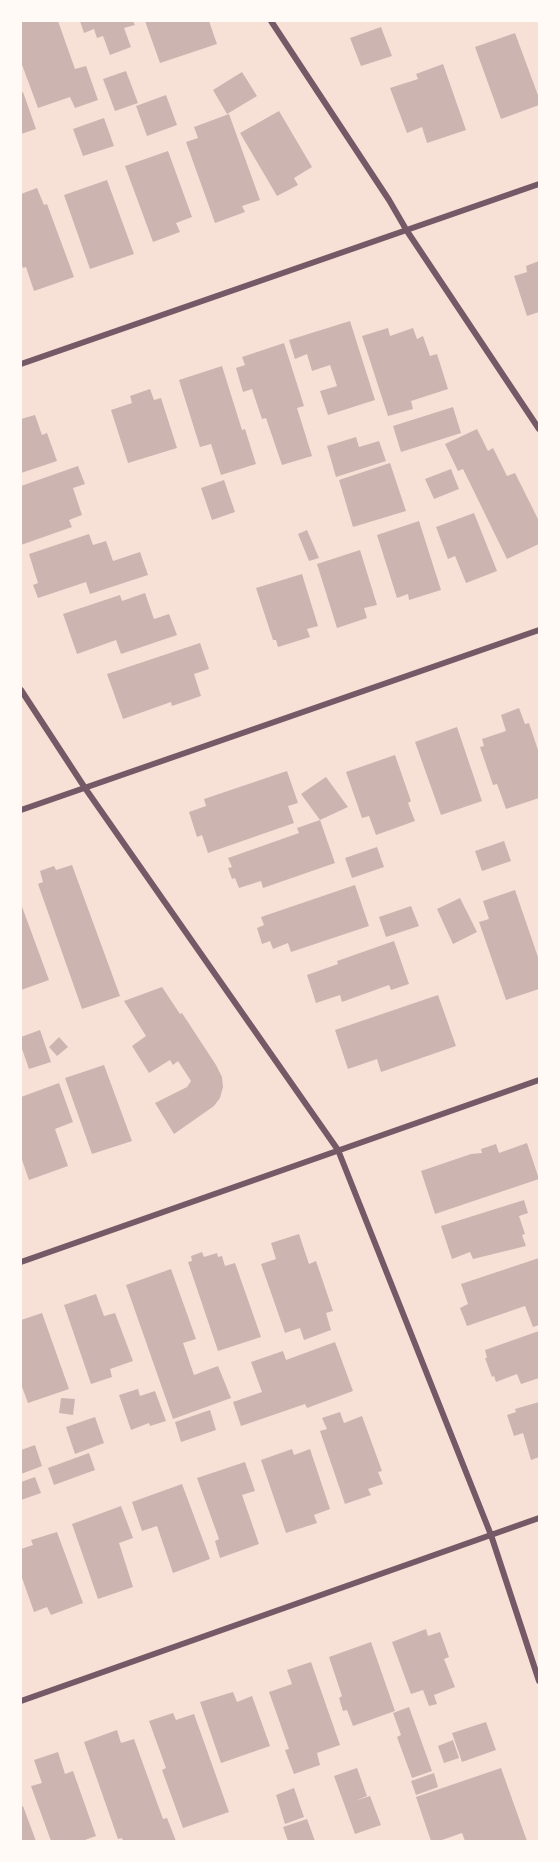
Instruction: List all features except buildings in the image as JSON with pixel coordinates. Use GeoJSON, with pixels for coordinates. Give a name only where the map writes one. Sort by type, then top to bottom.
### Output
{"type":"FeatureCollection","features":[{"type":"Feature","properties":{"kind":"street"},"geometry":{"type":"LineString","coordinates":[[271,21],[539,429]]}},
{"type":"Feature","properties":{"kind":"street"},"geometry":{"type":"LineString","coordinates":[[21,364],[539,184]]}},
{"type":"Feature","properties":{"kind":"street"},"geometry":{"type":"LineString","coordinates":[[21,810],[539,630]]}},
{"type":"Feature","properties":{"kind":"street"},"geometry":{"type":"LineString","coordinates":[[21,690],[85,788],[338,1150],[490,1535],[539,1681]]}},
{"type":"Feature","properties":{"kind":"street"},"geometry":{"type":"LineString","coordinates":[[21,1262],[539,1080]]}},
{"type":"Feature","properties":{"kind":"street"},"geometry":{"type":"LineString","coordinates":[[21,1701],[539,1518]]}}]}
